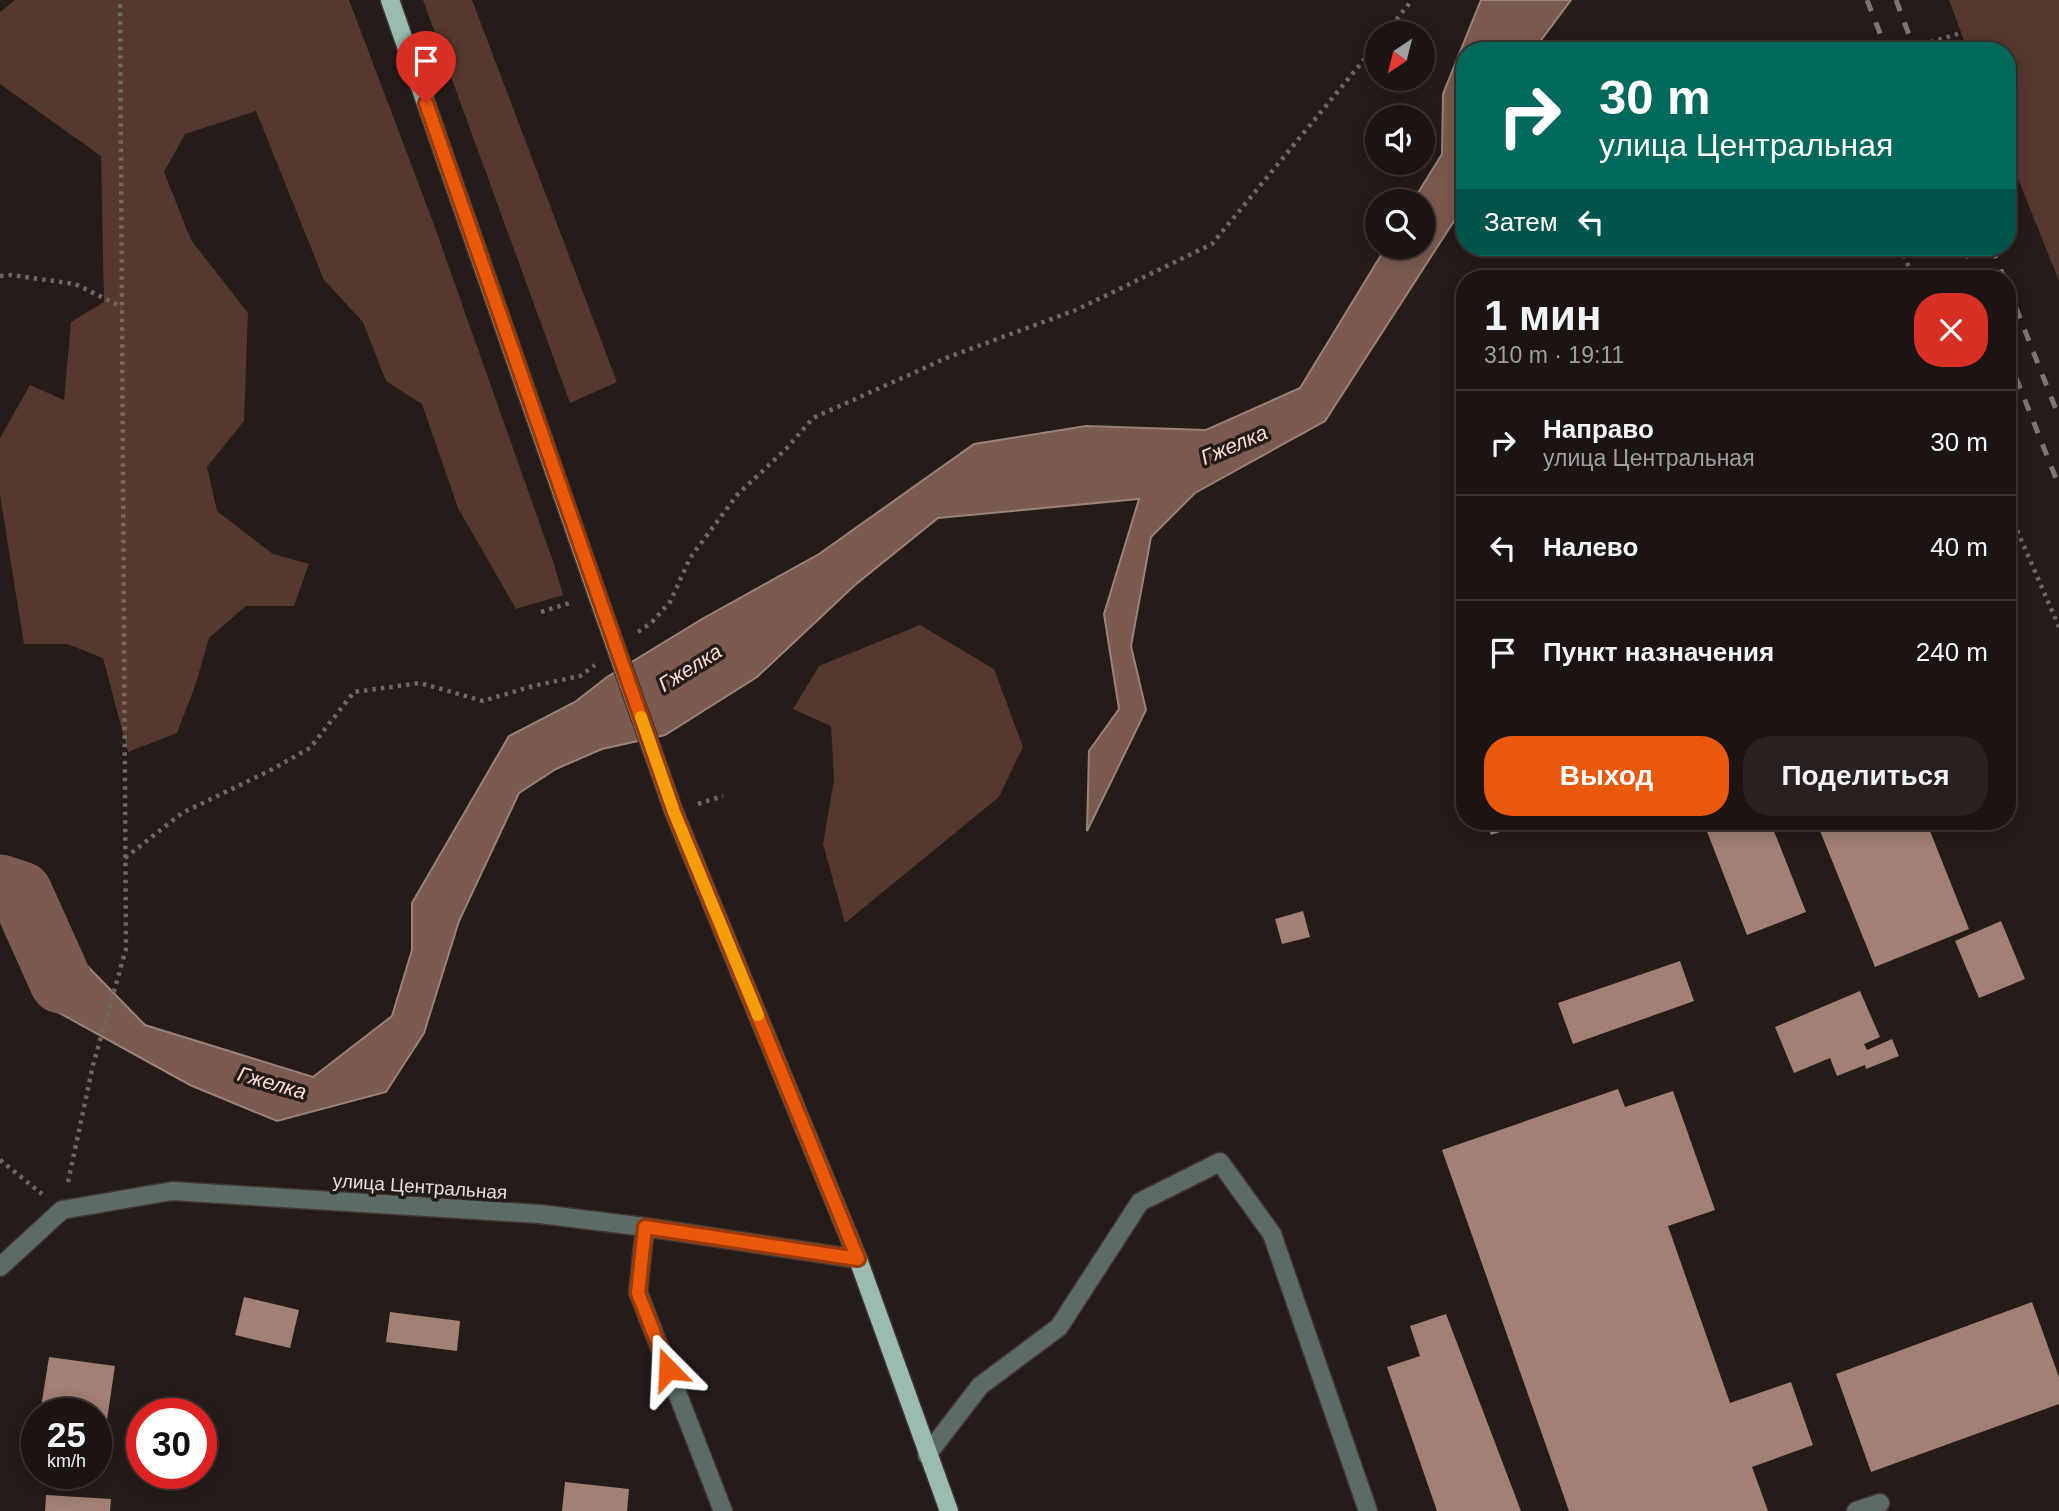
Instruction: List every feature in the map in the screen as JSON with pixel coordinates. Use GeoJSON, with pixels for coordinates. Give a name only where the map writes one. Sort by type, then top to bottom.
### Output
{"type":"FeatureCollection","features":[{"type":"Feature","properties":{"kind":"main road"},"geometry":{"type":"LineString","coordinates":[[390,0],[674,812],[858,1259],[949,1511]]}},
{"type":"Feature","properties":{"kind":"street"},"geometry":{"type":"LineString","coordinates":[[928,1455],[980,1386],[1059,1327],[1140,1202],[1220,1162],[1272,1234],[1368,1511]]}},
{"type":"Feature","properties":{"kind":"street","name":"улица Центральная"},"geometry":{"type":"LineString","coordinates":[[62,1210],[172,1191],[540,1214],[858,1259]]}},
{"type":"Feature","properties":{"kind":"street"},"geometry":{"type":"LineString","coordinates":[[0,1267],[62,1210]]}},
{"type":"Feature","properties":{"kind":"street"},"geometry":{"type":"LineString","coordinates":[[645,1227],[638,1293],[723,1511]]}},
{"type":"Feature","properties":{"kind":"street"},"geometry":{"type":"LineString","coordinates":[[1856,1511],[1880,1503]]}},
{"type":"Feature","properties":{"kind":"path"},"geometry":{"type":"LineString","coordinates":[[0,1160],[62,1210],[93,1065],[126,949],[120,0]]}},
{"type":"Feature","properties":{"kind":"path"},"geometry":{"type":"LineString","coordinates":[[1395,21],[1412,0]]}},
{"type":"Feature","properties":{"kind":"path"},"geometry":{"type":"LineString","coordinates":[[1931,42],[1961,33]]}},
{"type":"Feature","properties":{"kind":"path"},"geometry":{"type":"LineString","coordinates":[[628,640],[651,623],[670,602],[690,558],[737,495],[786,449],[813,418],[951,356],[1076,310],[1212,244],[1365,59]]}},
{"type":"Feature","properties":{"kind":"path"},"geometry":{"type":"LineString","coordinates":[[0,276],[11,275],[75,284],[122,307]]}},
{"type":"Feature","properties":{"kind":"path"},"geometry":{"type":"LineString","coordinates":[[2016,528],[2059,627]]}},
{"type":"Feature","properties":{"kind":"path"},"geometry":{"type":"LineString","coordinates":[[125,858],[182,813],[310,748],[354,692],[419,683],[483,701],[580,676],[598,662]]}},
{"type":"Feature","properties":{"kind":"shaded area"},"geometry":{"type":"Polygon","coordinates":[[[15,0],[349,0],[433,222],[563,595],[516,609],[458,508],[422,404],[386,381],[363,322],[324,280],[256,111],[185,134],[164,172],[191,240],[248,313],[244,421],[207,467],[217,511],[273,554],[309,564],[294,606],[246,606],[209,638],[177,733],[128,752],[103,658],[67,644],[24,644],[0,495],[0,438],[30,385],[64,400],[71,322],[104,302],[101,156],[0,84],[0,12],[15,0]]]}},
{"type":"Feature","properties":{"kind":"shaded area"},"geometry":{"type":"Polygon","coordinates":[[[423,0],[472,0],[617,382],[570,403],[423,0]]]}},
{"type":"Feature","properties":{"kind":"shaded area"},"geometry":{"type":"Polygon","coordinates":[[[1949,0],[2059,0],[2059,281],[2016,174],[2016,42],[1965,42],[1949,0]]]}},
{"type":"Feature","properties":{"kind":"shaded area"},"geometry":{"type":"Polygon","coordinates":[[[920,625],[994,669],[1023,747],[999,797],[845,923],[823,844],[834,780],[831,726],[793,709],[819,666],[920,625]]]}},
{"type":"Feature","properties":{"kind":"water"},"geometry":{"type":"Polygon","coordinates":[[[1481,0],[1571,0],[1540,42],[1464,42],[1481,0]]]}},
{"type":"Feature","properties":{"kind":"water"},"geometry":{"type":"Polygon","coordinates":[[[1456,62],[1456,218],[1435,250],[1435,189],[1420,189],[1429,175],[1435,175],[1435,165],[1442,154],[1443,94],[1456,62]]]}},
{"type":"Feature","properties":{"kind":"water"},"geometry":{"type":"Polygon","coordinates":[[[1379,259],[1430,259],[1325,421],[1195,493],[1151,537],[1131,646],[1146,710],[1087,831],[1089,751],[1119,709],[1104,614],[1139,499],[938,518],[855,585],[757,677],[665,735],[602,749],[556,769],[519,793],[459,921],[424,1033],[386,1092],[277,1121],[190,1085],[54,1010],[30,918],[0,907],[0,877],[145,1025],[313,1077],[392,1016],[412,950],[412,903],[509,736],[575,702],[607,677],[702,619],[819,554],[974,444],[1086,426],[1206,430],[1300,388],[1379,259]]]}},
{"type":"Feature","properties":{"kind":"building"},"geometry":{"type":"Polygon","coordinates":[[[1489,830],[1506,830],[1491,835],[1489,830]]]}},
{"type":"Feature","properties":{"kind":"building"},"geometry":{"type":"Polygon","coordinates":[[[1706,830],[1774,830],[1806,912],[1747,935],[1706,830]]]}},
{"type":"Feature","properties":{"kind":"building"},"geometry":{"type":"Polygon","coordinates":[[[1820,830],[1930,830],[1969,929],[1875,967],[1820,830]]]}},
{"type":"Feature","properties":{"kind":"building"},"geometry":{"type":"Polygon","coordinates":[[[1303,911],[1310,937],[1282,944],[1275,919],[1303,911]]]}},
{"type":"Feature","properties":{"kind":"building"},"geometry":{"type":"Polygon","coordinates":[[[2001,921],[2025,979],[1979,998],[1955,941],[2001,921]]]}},
{"type":"Feature","properties":{"kind":"building"},"geometry":{"type":"Polygon","coordinates":[[[1680,961],[1694,1001],[1573,1044],[1558,1003],[1680,961]]]}},
{"type":"Feature","properties":{"kind":"building"},"geometry":{"type":"Polygon","coordinates":[[[1860,991],[1880,1037],[1864,1044],[1867,1050],[1892,1039],[1899,1056],[1866,1069],[1865,1065],[1837,1076],[1830,1058],[1794,1073],[1775,1027],[1860,991]]]}},
{"type":"Feature","properties":{"kind":"building"},"geometry":{"type":"Polygon","coordinates":[[[1618,1089],[1625,1107],[1673,1091],[1715,1210],[1668,1226],[1730,1403],[1791,1382],[1813,1445],[1752,1467],[1768,1511],[1569,1511],[1442,1150],[1618,1089]]]}},
{"type":"Feature","properties":{"kind":"building"},"geometry":{"type":"Polygon","coordinates":[[[244,1297],[299,1310],[290,1348],[235,1335],[244,1297]]]}},
{"type":"Feature","properties":{"kind":"building"},"geometry":{"type":"Polygon","coordinates":[[[2032,1302],[2059,1377],[2059,1404],[1871,1472],[1836,1374],[2032,1302]]]}},
{"type":"Feature","properties":{"kind":"building"},"geometry":{"type":"Polygon","coordinates":[[[390,1312],[460,1321],[457,1351],[386,1342],[390,1312]]]}},
{"type":"Feature","properties":{"kind":"building"},"geometry":{"type":"Polygon","coordinates":[[[1446,1314],[1521,1511],[1437,1511],[1387,1367],[1420,1356],[1410,1326],[1446,1314]]]}},
{"type":"Feature","properties":{"kind":"building"},"geometry":{"type":"Polygon","coordinates":[[[49,1357],[115,1366],[110,1398],[43,1398],[49,1357]]]}},
{"type":"Feature","properties":{"kind":"building"},"geometry":{"type":"Polygon","coordinates":[[[565,1482],[629,1489],[627,1511],[562,1511],[565,1482]]]}},
{"type":"Feature","properties":{"kind":"building"},"geometry":{"type":"Polygon","coordinates":[[[46,1495],[111,1499],[110,1511],[45,1511],[46,1495]]]}},
{"type":"Feature","properties":{"kind":"waterway","name":"Гжелка"},"geometry":{"type":"LineString","coordinates":[[0,886],[21,893],[61,982]]}},
{"type":"Feature","properties":{"kind":"railway"},"geometry":{"type":"LineString","coordinates":[[1867,0],[1883,42]]}},
{"type":"Feature","properties":{"kind":"railway"},"geometry":{"type":"LineString","coordinates":[[1896,0],[1912,42]]}},
{"type":"Feature","properties":{"kind":"railway"},"geometry":{"type":"LineString","coordinates":[[1968,256],[1974,270]]}},
{"type":"Feature","properties":{"kind":"railway"},"geometry":{"type":"LineString","coordinates":[[1995,256],[2001,270]]}},
{"type":"Feature","properties":{"kind":"railway"},"geometry":{"type":"LineString","coordinates":[[2016,308],[2059,417]]}},
{"type":"Feature","properties":{"kind":"railway"},"geometry":{"type":"LineString","coordinates":[[2016,378],[2059,486]]}},
{"type":"Feature","properties":{"kind":"slow traffic"},"geometry":{"type":"LineString","coordinates":[[641,717],[674,812],[758,1015]]}},
{"type":"Feature","properties":{"kind":"route"},"geometry":{"type":"LineString","coordinates":[[426,103],[674,812],[858,1259],[645,1227],[638,1293],[668,1369]]}}]}
